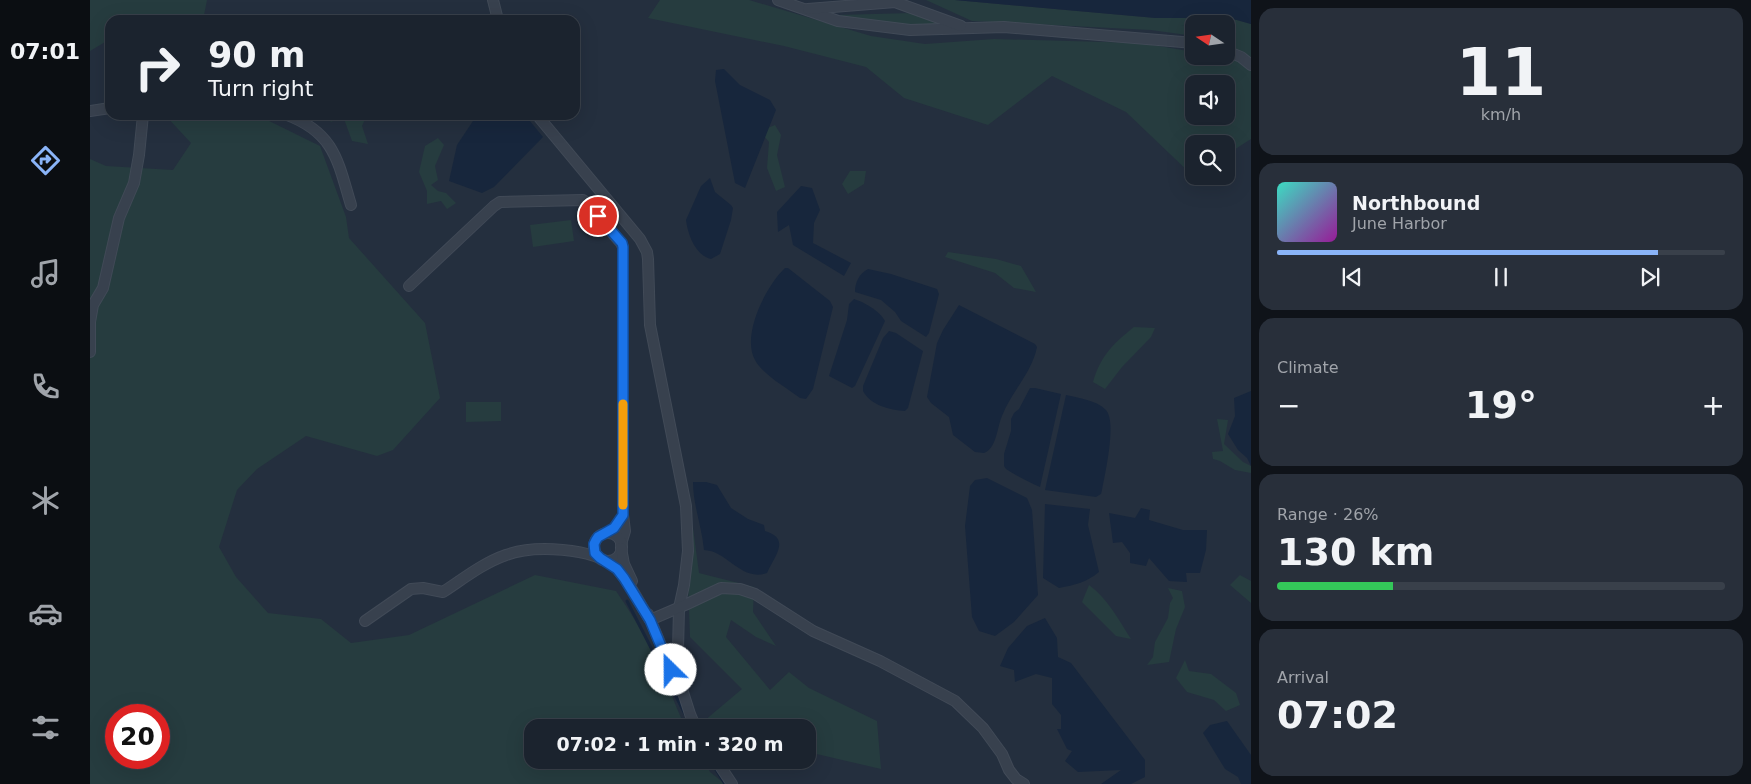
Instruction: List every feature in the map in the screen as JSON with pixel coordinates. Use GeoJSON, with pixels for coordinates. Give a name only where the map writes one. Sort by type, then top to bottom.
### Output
{"type":"FeatureCollection","features":[{"type":"Feature","properties":{"kind":"street"},"geometry":{"type":"LineString","coordinates":[[493,0],[497,15]]}},
{"type":"Feature","properties":{"kind":"street"},"geometry":{"type":"LineString","coordinates":[[778,0],[838,21],[910,30],[1004,27],[1185,42]]}},
{"type":"Feature","properties":{"kind":"street"},"geometry":{"type":"LineString","coordinates":[[804,9],[895,2],[967,28]]}},
{"type":"Feature","properties":{"kind":"street"},"geometry":{"type":"LineString","coordinates":[[1235,54],[1251,65]]}},
{"type":"Feature","properties":{"kind":"street"},"geometry":{"type":"LineString","coordinates":[[90,111],[105,109]]}},
{"type":"Feature","properties":{"kind":"street"},"geometry":{"type":"LineString","coordinates":[[90,352],[92,305],[103,288],[119,218],[134,183],[142,120]]}},
{"type":"Feature","properties":{"kind":"street"},"geometry":{"type":"LineString","coordinates":[[297,120],[310,127],[330,145],[336,156],[351,205]]}},
{"type":"Feature","properties":{"kind":"street"},"geometry":{"type":"LineString","coordinates":[[541,120],[640,239],[647,252],[650,325],[686,506],[688,551],[679,608],[679,671],[686,703]]}},
{"type":"Feature","properties":{"kind":"street"},"geometry":{"type":"LineString","coordinates":[[365,621],[411,589],[423,588],[443,592],[490,562],[516,551],[549,550],[574,552],[602,560],[614,559],[619,555],[625,531],[623,515],[623,247],[622,243],[586,202],[583,200],[500,202],[409,286]]}},
{"type":"Feature","properties":{"kind":"street"},"geometry":{"type":"LineString","coordinates":[[574,552],[614,528],[623,515]]}},
{"type":"Feature","properties":{"kind":"street"},"geometry":{"type":"LineString","coordinates":[[650,620],[617,569],[597,556],[594,544],[600,536],[612,534],[619,540],[624,564],[641,597],[692,719]]}},
{"type":"Feature","properties":{"kind":"street"},"geometry":{"type":"LineString","coordinates":[[650,620],[724,587],[740,589],[761,597],[813,631],[880,661],[955,701],[983,728],[1002,754],[1009,770],[1016,779],[1024,784]]}},
{"type":"Feature","properties":{"kind":"street"},"geometry":{"type":"LineString","coordinates":[[722,769],[732,784]]}},
{"type":"Feature","properties":{"kind":"green space"},"geometry":{"type":"Polygon","coordinates":[[[90,0],[207,0],[204,15],[105,15],[105,42],[90,51],[90,0]]]}},
{"type":"Feature","properties":{"kind":"green space"},"geometry":{"type":"Polygon","coordinates":[[[660,0],[749,0],[871,36],[925,44],[994,39],[1141,43],[1185,50],[1185,65],[1235,65],[1235,20],[1237,20],[1251,24],[1251,139],[1235,149],[1235,135],[1185,135],[1185,168],[1126,112],[1052,76],[988,125],[904,98],[866,67],[784,46],[648,18],[660,0]]]}},
{"type":"Feature","properties":{"kind":"green space"},"geometry":{"type":"Polygon","coordinates":[[[926,0],[955,0],[1156,18],[1185,18],[1185,26],[1181,25],[1185,26],[1185,35],[1151,30],[972,21],[926,0]]]}},
{"type":"Feature","properties":{"kind":"green space"},"geometry":{"type":"Polygon","coordinates":[[[912,13],[946,26],[891,23],[836,15],[912,13]]]}},
{"type":"Feature","properties":{"kind":"green space"},"geometry":{"type":"Polygon","coordinates":[[[170,120],[267,120],[320,146],[346,217],[349,238],[425,323],[440,398],[393,450],[377,456],[306,436],[257,469],[237,490],[219,547],[236,577],[268,613],[321,619],[351,643],[409,635],[535,575],[616,591],[652,650],[682,719],[524,719],[524,769],[708,769],[725,784],[90,784],[90,159],[106,166],[173,170],[191,143],[170,120]]]}},
{"type":"Feature","properties":{"kind":"green space"},"geometry":{"type":"Polygon","coordinates":[[[344,120],[365,120],[362,126],[368,144],[352,141],[344,120]]]}},
{"type":"Feature","properties":{"kind":"green space"},"geometry":{"type":"Polygon","coordinates":[[[775,125],[781,135],[777,155],[785,187],[776,191],[767,168],[769,142],[760,131],[775,125]]]}},
{"type":"Feature","properties":{"kind":"green space"},"geometry":{"type":"Polygon","coordinates":[[[438,138],[444,145],[435,166],[438,180],[431,185],[438,191],[446,193],[456,203],[447,209],[441,201],[427,204],[427,191],[419,172],[425,146],[438,138]]]}},
{"type":"Feature","properties":{"kind":"green space"},"geometry":{"type":"Polygon","coordinates":[[[850,171],[866,171],[864,184],[848,194],[842,184],[850,171]]]}},
{"type":"Feature","properties":{"kind":"green space"},"geometry":{"type":"Polygon","coordinates":[[[571,220],[574,241],[533,247],[530,225],[571,220]]]}},
{"type":"Feature","properties":{"kind":"green space"},"geometry":{"type":"Polygon","coordinates":[[[948,252],[996,259],[1021,266],[1036,292],[1014,288],[995,273],[945,257],[948,252]]]}},
{"type":"Feature","properties":{"kind":"green space"},"geometry":{"type":"Polygon","coordinates":[[[1134,327],[1155,328],[1151,337],[1122,367],[1105,389],[1093,382],[1104,357],[1134,327]]]}},
{"type":"Feature","properties":{"kind":"green space"},"geometry":{"type":"Polygon","coordinates":[[[466,402],[501,402],[501,421],[466,422],[466,402]]]}},
{"type":"Feature","properties":{"kind":"green space"},"geometry":{"type":"Polygon","coordinates":[[[1217,419],[1228,420],[1224,444],[1243,462],[1251,466],[1251,473],[1235,470],[1213,459],[1212,452],[1223,451],[1217,419]]]}},
{"type":"Feature","properties":{"kind":"green space"},"geometry":{"type":"Polygon","coordinates":[[[693,528],[699,573],[754,587],[753,612],[776,646],[756,637],[731,620],[726,637],[770,690],[789,672],[809,688],[877,721],[881,769],[816,754],[816,719],[706,719],[742,689],[690,637],[688,583],[693,528]]]}},
{"type":"Feature","properties":{"kind":"green space"},"geometry":{"type":"Polygon","coordinates":[[[1240,575],[1251,581],[1251,603],[1230,585],[1240,575]]]}},
{"type":"Feature","properties":{"kind":"green space"},"geometry":{"type":"Polygon","coordinates":[[[1089,585],[1107,603],[1131,639],[1116,636],[1082,602],[1089,585]]]}},
{"type":"Feature","properties":{"kind":"green space"},"geometry":{"type":"Polygon","coordinates":[[[1168,588],[1182,591],[1185,607],[1176,629],[1169,662],[1147,665],[1153,657],[1155,642],[1168,618],[1170,603],[1173,598],[1168,588]]]}},
{"type":"Feature","properties":{"kind":"green space"},"geometry":{"type":"Polygon","coordinates":[[[1185,660],[1189,671],[1211,674],[1236,693],[1240,705],[1226,711],[1214,700],[1187,692],[1176,678],[1185,660]]]}},
{"type":"Feature","properties":{"kind":"water"},"geometry":{"type":"Polygon","coordinates":[[[955,0],[1251,0],[1251,24],[1235,20],[1235,15],[1185,15],[1185,18],[1156,18],[955,0]]]}},
{"type":"Feature","properties":{"kind":"water"},"geometry":{"type":"Polygon","coordinates":[[[724,69],[740,85],[770,100],[776,110],[745,188],[735,183],[715,81],[716,70],[724,69]]]}},
{"type":"Feature","properties":{"kind":"water"},"geometry":{"type":"Polygon","coordinates":[[[474,120],[529,120],[543,137],[494,187],[482,193],[449,181],[457,145],[474,120]]]}},
{"type":"Feature","properties":{"kind":"water"},"geometry":{"type":"Polygon","coordinates":[[[710,178],[715,192],[733,208],[720,254],[711,259],[705,257],[693,244],[686,220],[701,186],[710,178]]]}},
{"type":"Feature","properties":{"kind":"water"},"geometry":{"type":"Polygon","coordinates":[[[801,186],[812,188],[820,210],[814,223],[813,243],[851,263],[844,276],[793,245],[789,225],[778,232],[777,212],[801,186]]]}},
{"type":"Feature","properties":{"kind":"water"},"geometry":{"type":"Polygon","coordinates":[[[785,268],[788,268],[830,301],[833,307],[813,389],[806,399],[800,398],[764,371],[755,360],[751,350],[753,325],[763,298],[785,268]]]}},
{"type":"Feature","properties":{"kind":"water"},"geometry":{"type":"Polygon","coordinates":[[[868,269],[891,274],[937,289],[939,294],[929,333],[926,337],[901,321],[895,312],[881,300],[855,292],[858,279],[868,269]]]}},
{"type":"Feature","properties":{"kind":"water"},"geometry":{"type":"Polygon","coordinates":[[[854,299],[871,307],[885,321],[855,386],[852,388],[829,376],[847,320],[849,304],[854,299]]]}},
{"type":"Feature","properties":{"kind":"water"},"geometry":{"type":"Polygon","coordinates":[[[959,305],[1035,344],[1037,347],[1031,365],[1006,407],[992,447],[984,453],[975,452],[953,435],[949,417],[931,403],[927,397],[937,343],[959,305]]]}},
{"type":"Feature","properties":{"kind":"water"},"geometry":{"type":"Polygon","coordinates":[[[889,331],[896,333],[923,351],[908,408],[905,411],[887,408],[875,403],[863,391],[863,386],[883,338],[889,331]]]}},
{"type":"Feature","properties":{"kind":"water"},"geometry":{"type":"Polygon","coordinates":[[[1030,388],[1061,394],[1040,487],[1014,474],[1004,466],[1004,454],[1011,431],[1011,419],[1019,409],[1030,388]]]}},
{"type":"Feature","properties":{"kind":"water"},"geometry":{"type":"Polygon","coordinates":[[[1251,391],[1251,466],[1228,434],[1235,416],[1234,398],[1251,391]]]}},
{"type":"Feature","properties":{"kind":"water"},"geometry":{"type":"Polygon","coordinates":[[[1066,395],[1097,404],[1106,410],[1109,416],[1110,436],[1107,461],[1101,494],[1096,497],[1045,490],[1066,395]]]}},
{"type":"Feature","properties":{"kind":"water"},"geometry":{"type":"Polygon","coordinates":[[[987,478],[1027,498],[1032,510],[1038,595],[1014,622],[995,636],[979,631],[972,617],[965,526],[970,486],[975,480],[987,478]]]}},
{"type":"Feature","properties":{"kind":"water"},"geometry":{"type":"Polygon","coordinates":[[[693,482],[706,482],[717,485],[731,508],[748,519],[764,525],[765,531],[777,538],[779,548],[767,573],[758,575],[750,573],[742,570],[720,555],[704,550],[694,499],[693,482]]]}},
{"type":"Feature","properties":{"kind":"water"},"geometry":{"type":"Polygon","coordinates":[[[1045,504],[1090,509],[1088,525],[1099,572],[1080,583],[1059,588],[1043,578],[1045,504]]]}},
{"type":"Feature","properties":{"kind":"water"},"geometry":{"type":"Polygon","coordinates":[[[1141,508],[1150,510],[1149,520],[1183,530],[1207,530],[1206,550],[1200,573],[1186,573],[1187,582],[1169,581],[1149,558],[1146,566],[1130,563],[1130,553],[1122,542],[1113,543],[1109,513],[1135,518],[1141,508]]]}},
{"type":"Feature","properties":{"kind":"water"},"geometry":{"type":"Polygon","coordinates":[[[1045,618],[1057,638],[1058,657],[1071,663],[1145,760],[1145,777],[1131,784],[1101,784],[1121,770],[1078,772],[1065,761],[1072,751],[1067,749],[1057,729],[1061,729],[1061,715],[1052,704],[1052,678],[1036,674],[1015,682],[1014,670],[1000,666],[1008,648],[1027,626],[1045,618]]]}},
{"type":"Feature","properties":{"kind":"water"},"geometry":{"type":"Polygon","coordinates":[[[1227,721],[1251,755],[1251,784],[1241,784],[1238,777],[1225,769],[1203,733],[1210,725],[1227,721]]]}},
{"type":"Feature","properties":{"kind":"waterway"},"geometry":{"type":"LineString","coordinates":[[627,601],[685,714]]}},
{"type":"Feature","properties":{"kind":"waterway"},"geometry":{"type":"LineString","coordinates":[[716,769],[725,784]]}},
{"type":"Feature","properties":{"kind":"slow traffic"},"geometry":{"type":"LineString","coordinates":[[623,404],[623,505]]}},
{"type":"Feature","properties":{"kind":"route"},"geometry":{"type":"LineString","coordinates":[[598,216],[622,243],[623,247],[623,515],[614,528],[598,537],[594,544],[594,549],[597,556],[611,564],[624,578],[650,620],[671,670]]}}]}
